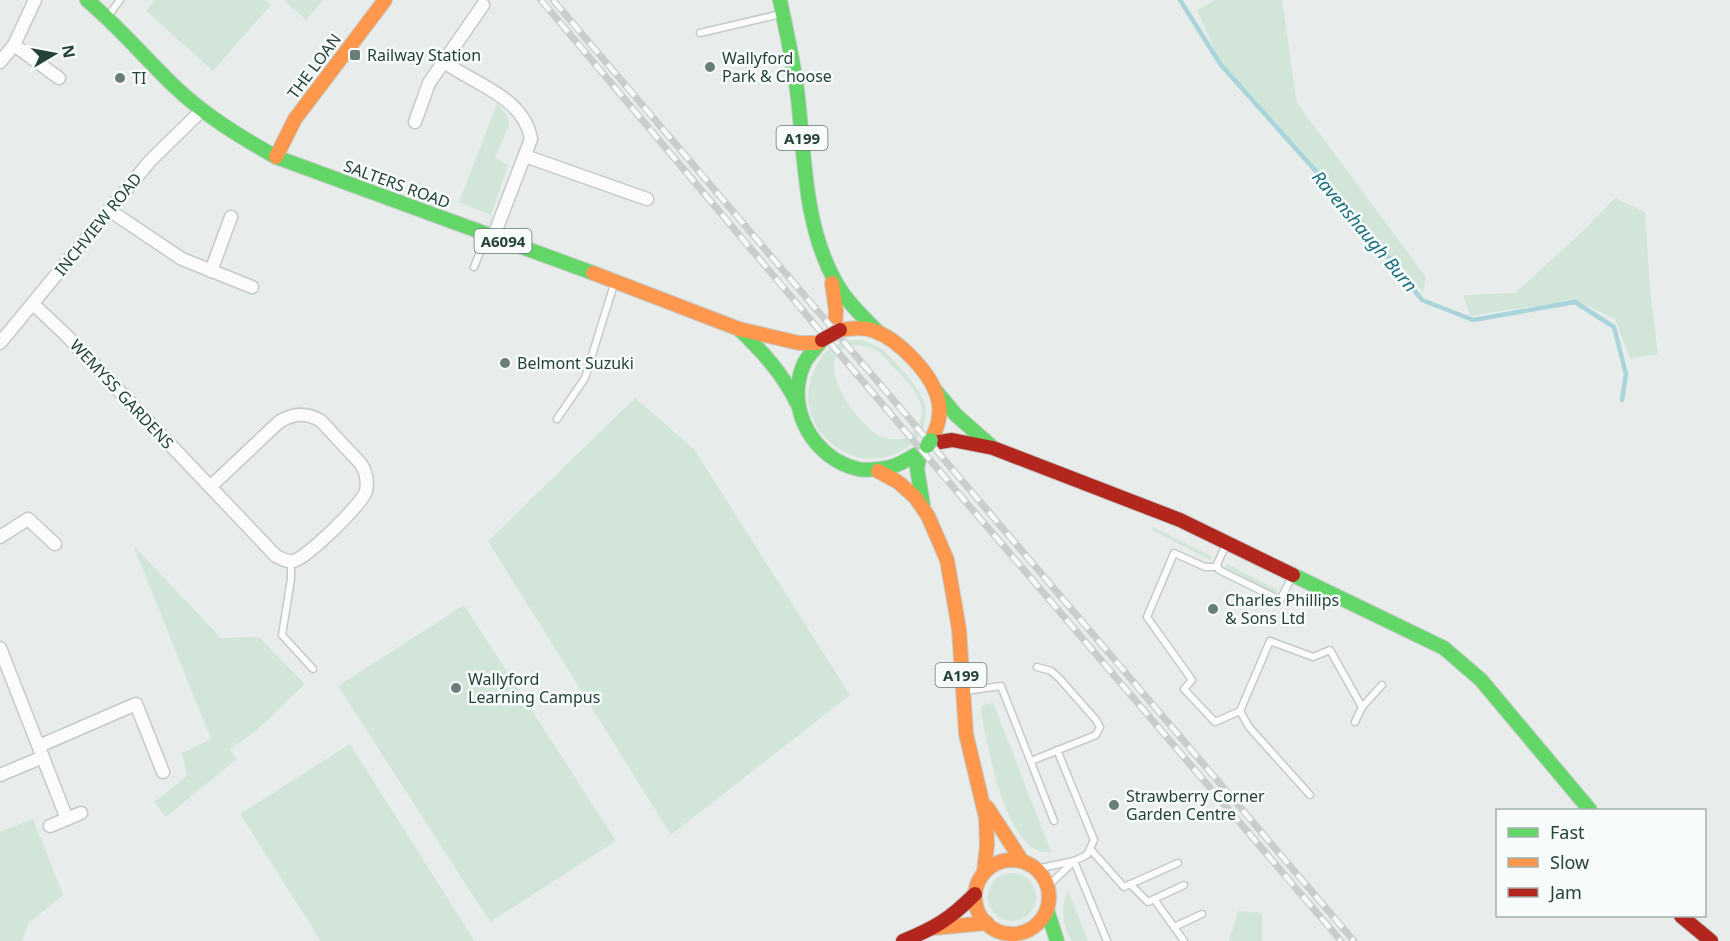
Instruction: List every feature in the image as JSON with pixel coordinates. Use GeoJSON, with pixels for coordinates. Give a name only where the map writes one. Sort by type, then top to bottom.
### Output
{"type":"FeatureCollection","features":[{"type":"Feature","properties":{"kind":"main road","name":"SALTERS ROAD"},"geometry":{"type":"LineString","coordinates":[[87,0],[107,17],[174,86],[202,110],[235,134],[276,156],[740,329],[799,343],[829,334]]}},
{"type":"Feature","properties":{"kind":"main road","name":"THE LOAN"},"geometry":{"type":"LineString","coordinates":[[276,156],[295,119],[385,0]]}},
{"type":"Feature","properties":{"kind":"main road","name":"A199"},"geometry":{"type":"LineString","coordinates":[[780,0],[796,87],[810,206],[814,227],[831,275],[839,290],[860,316],[917,364],[935,390],[940,408],[939,419],[917,468],[923,505],[942,548],[948,572],[959,629],[966,735],[984,802],[987,847],[984,873],[978,882],[975,894]]}},
{"type":"Feature","properties":{"kind":"main road","name":"A199"},"geometry":{"type":"LineString","coordinates":[[831,275],[836,311],[829,334],[810,354],[801,374],[797,394],[798,408],[807,434],[829,457],[857,470],[878,471],[900,482],[923,505]]}},
{"type":"Feature","properties":{"kind":"main road"},"geometry":{"type":"LineString","coordinates":[[829,334],[858,327],[879,333]]}},
{"type":"Feature","properties":{"kind":"main road","name":"SALTERS ROAD"},"geometry":{"type":"LineString","coordinates":[[740,329],[776,369],[798,408]]}},
{"type":"Feature","properties":{"kind":"main road"},"geometry":{"type":"LineString","coordinates":[[935,390],[968,427],[993,448]]}},
{"type":"Feature","properties":{"kind":"main road"},"geometry":{"type":"LineString","coordinates":[[878,471],[897,465],[926,448],[952,440],[993,448],[1180,520],[1227,542],[1444,648],[1481,680],[1589,809]]}},
{"type":"Feature","properties":{"kind":"main road","name":"A199"},"geometry":{"type":"LineString","coordinates":[[984,802],[1022,861],[1036,869],[1047,887]]}},
{"type":"Feature","properties":{"kind":"main road"},"geometry":{"type":"LineString","coordinates":[[984,873],[1004,861],[1022,861]]}},
{"type":"Feature","properties":{"kind":"main road"},"geometry":{"type":"LineString","coordinates":[[975,894],[979,913],[987,923],[998,931],[1019,937],[1023,932],[1035,926],[1047,910],[1049,899],[1047,887]]}},
{"type":"Feature","properties":{"kind":"main road"},"geometry":{"type":"LineString","coordinates":[[903,941],[934,928],[958,911],[975,894]]}},
{"type":"Feature","properties":{"kind":"main road"},"geometry":{"type":"LineString","coordinates":[[1047,910],[1057,941]]}},
{"type":"Feature","properties":{"kind":"main road"},"geometry":{"type":"LineString","coordinates":[[1683,917],[1711,941]]}},
{"type":"Feature","properties":{"kind":"main road"},"geometry":{"type":"LineString","coordinates":[[934,928],[987,923]]}},
{"type":"Feature","properties":{"kind":"street"},"geometry":{"type":"LineString","coordinates":[[0,62],[14,45],[35,0]]}},
{"type":"Feature","properties":{"kind":"street"},"geometry":{"type":"LineString","coordinates":[[415,122],[429,83],[483,5]]}},
{"type":"Feature","properties":{"kind":"street"},"geometry":{"type":"LineString","coordinates":[[14,45],[59,78]]}},
{"type":"Feature","properties":{"kind":"street"},"geometry":{"type":"LineString","coordinates":[[444,62],[460,74],[508,100],[529,127],[531,138],[525,156],[490,236]]}},
{"type":"Feature","properties":{"kind":"street","name":"INCHVIEW ROAD"},"geometry":{"type":"LineString","coordinates":[[0,344],[150,160],[202,110]]}},
{"type":"Feature","properties":{"kind":"street"},"geometry":{"type":"LineString","coordinates":[[525,156],[647,199]]}},
{"type":"Feature","properties":{"kind":"street"},"geometry":{"type":"LineString","coordinates":[[109,210],[182,259],[252,287]]}},
{"type":"Feature","properties":{"kind":"street"},"geometry":{"type":"LineString","coordinates":[[211,271],[231,217]]}},
{"type":"Feature","properties":{"kind":"street","name":"WEMYSS GARDENS"},"geometry":{"type":"LineString","coordinates":[[33,304],[66,334],[276,556],[291,562]]}},
{"type":"Feature","properties":{"kind":"street"},"geometry":{"type":"LineString","coordinates":[[210,487],[285,417],[300,414],[321,421],[361,464],[366,477],[366,491],[358,504],[305,556],[291,562]]}},
{"type":"Feature","properties":{"kind":"street"},"geometry":{"type":"LineString","coordinates":[[0,537],[28,519],[55,544]]}},
{"type":"Feature","properties":{"kind":"street"},"geometry":{"type":"LineString","coordinates":[[0,649],[67,819]]}},
{"type":"Feature","properties":{"kind":"street"},"geometry":{"type":"LineString","coordinates":[[0,775],[136,704],[163,772]]}},
{"type":"Feature","properties":{"kind":"street"},"geometry":{"type":"LineString","coordinates":[[50,826],[81,813]]}},
{"type":"Feature","properties":{"kind":"lane"},"geometry":{"type":"LineString","coordinates":[[107,17],[120,0]]}},
{"type":"Feature","properties":{"kind":"lane"},"geometry":{"type":"LineString","coordinates":[[699,33],[783,14]]}},
{"type":"Feature","properties":{"kind":"lane"},"geometry":{"type":"LineString","coordinates":[[474,267],[490,236]]}},
{"type":"Feature","properties":{"kind":"lane"},"geometry":{"type":"LineString","coordinates":[[557,419],[585,378],[615,281]]}},
{"type":"Feature","properties":{"kind":"lane"},"geometry":{"type":"LineString","coordinates":[[1217,567],[1219,557],[1227,542]]}},
{"type":"Feature","properties":{"kind":"lane"},"geometry":{"type":"LineString","coordinates":[[1293,575],[1280,600],[1217,567],[1205,567],[1174,553],[1147,617],[1192,680],[1184,689],[1215,722],[1240,711],[1270,641],[1313,657],[1330,650],[1362,707]]}},
{"type":"Feature","properties":{"kind":"lane"},"geometry":{"type":"LineString","coordinates":[[291,562],[291,579],[282,635],[313,669]]}},
{"type":"Feature","properties":{"kind":"lane"},"geometry":{"type":"LineString","coordinates":[[1031,761],[1096,735],[1100,727],[1059,678],[1051,671],[1037,667]]}},
{"type":"Feature","properties":{"kind":"lane"},"geometry":{"type":"LineString","coordinates":[[1355,722],[1362,707],[1382,685]]}},
{"type":"Feature","properties":{"kind":"lane"},"geometry":{"type":"LineString","coordinates":[[962,692],[1001,686],[1054,821]]}},
{"type":"Feature","properties":{"kind":"lane"},"geometry":{"type":"LineString","coordinates":[[1240,711],[1249,727],[1310,795]]}},
{"type":"Feature","properties":{"kind":"lane"},"geometry":{"type":"LineString","coordinates":[[1036,869],[1074,861],[1087,855],[1094,840],[1057,750]]}},
{"type":"Feature","properties":{"kind":"lane"},"geometry":{"type":"LineString","coordinates":[[1091,850],[1124,887],[1178,863]]}},
{"type":"Feature","properties":{"kind":"lane"},"geometry":{"type":"LineString","coordinates":[[1047,887],[1074,861]]}},
{"type":"Feature","properties":{"kind":"lane"},"geometry":{"type":"LineString","coordinates":[[1074,861],[1107,941]]}},
{"type":"Feature","properties":{"kind":"lane"},"geometry":{"type":"LineString","coordinates":[[1130,884],[1148,902],[1184,885]]}},
{"type":"Feature","properties":{"kind":"lane"},"geometry":{"type":"LineString","coordinates":[[1154,899],[1184,941]]}},
{"type":"Feature","properties":{"kind":"lane"},"geometry":{"type":"LineString","coordinates":[[1174,927],[1202,914]]}},
{"type":"Feature","properties":{"kind":"green space"},"geometry":{"type":"Polygon","coordinates":[[[155,0],[266,0],[271,5],[213,71],[146,11],[155,0]]]}},
{"type":"Feature","properties":{"kind":"green space"},"geometry":{"type":"Polygon","coordinates":[[[284,0],[323,0],[306,20],[284,0]]]}},
{"type":"Feature","properties":{"kind":"green space"},"geometry":{"type":"Polygon","coordinates":[[[1215,0],[1282,0],[1297,103],[1426,277],[1423,293],[1221,65],[1197,10],[1215,0]]]}},
{"type":"Feature","properties":{"kind":"green space"},"geometry":{"type":"Polygon","coordinates":[[[497,104],[508,116],[509,125],[495,158],[508,165],[491,215],[459,202],[497,104]]]}},
{"type":"Feature","properties":{"kind":"green space"},"geometry":{"type":"Polygon","coordinates":[[[1615,198],[1645,212],[1650,288],[1658,354],[1630,359],[1615,319],[1584,304],[1527,307],[1470,316],[1463,295],[1515,293],[1583,231],[1615,198]]]}},
{"type":"Feature","properties":{"kind":"green space"},"geometry":{"type":"Polygon","coordinates":[[[849,340],[862,340],[882,350],[909,377],[924,402],[926,419],[923,429],[914,442],[897,453],[882,458],[865,458],[849,454],[835,446],[814,422],[809,407],[809,390],[813,373],[825,353],[849,340]],[[852,345],[839,352],[834,363],[835,376],[841,391],[850,406],[872,431],[887,439],[907,437],[915,430],[922,414],[914,391],[872,348],[852,345]]]}},
{"type":"Feature","properties":{"kind":"green space"},"geometry":{"type":"Polygon","coordinates":[[[635,398],[694,449],[850,695],[671,835],[488,541],[635,398]]]}},
{"type":"Feature","properties":{"kind":"green space"},"geometry":{"type":"Polygon","coordinates":[[[1153,527],[1213,557],[1210,560],[1152,530],[1153,527]]]}},
{"type":"Feature","properties":{"kind":"green space"},"geometry":{"type":"Polygon","coordinates":[[[133,545],[221,638],[259,637],[305,684],[256,731],[230,749],[237,759],[166,817],[154,802],[187,776],[182,753],[211,739],[133,545]]]}},
{"type":"Feature","properties":{"kind":"green space"},"geometry":{"type":"Polygon","coordinates":[[[1227,564],[1278,590],[1274,593],[1224,567],[1227,564]]]}},
{"type":"Feature","properties":{"kind":"green space"},"geometry":{"type":"Polygon","coordinates":[[[464,605],[616,841],[490,922],[338,686],[464,605]]]}},
{"type":"Feature","properties":{"kind":"green space"},"geometry":{"type":"Polygon","coordinates":[[[993,702],[1051,852],[1035,849],[1022,837],[1001,796],[981,712],[982,706],[993,702]]]}},
{"type":"Feature","properties":{"kind":"green space"},"geometry":{"type":"Polygon","coordinates":[[[350,744],[473,941],[321,941],[240,814],[350,744]]]}},
{"type":"Feature","properties":{"kind":"green space"},"geometry":{"type":"Polygon","coordinates":[[[33,819],[63,895],[29,923],[22,941],[0,941],[0,832],[33,819]]]}},
{"type":"Feature","properties":{"kind":"green space"},"geometry":{"type":"Polygon","coordinates":[[[1012,873],[1029,880],[1036,897],[1029,914],[1012,921],[995,914],[988,897],[995,880],[1012,873]]]}},
{"type":"Feature","properties":{"kind":"green space"},"geometry":{"type":"Polygon","coordinates":[[[1068,890],[1088,941],[1072,941],[1066,929],[1063,909],[1068,890]]]}},
{"type":"Feature","properties":{"kind":"green space"},"geometry":{"type":"Polygon","coordinates":[[[1238,911],[1262,913],[1262,941],[1229,941],[1238,911]]]}},
{"type":"Feature","properties":{"kind":"waterway","name":"Ravenshaugh Burn"},"geometry":{"type":"LineString","coordinates":[[1180,0],[1221,65],[1357,217],[1422,300],[1473,320],[1575,302],[1614,327],[1626,374],[1622,400]]}},
{"type":"Feature","properties":{"kind":"railway"},"geometry":{"type":"LineString","coordinates":[[541,0],[842,357],[1341,941]]}},
{"type":"Feature","properties":{"kind":"railway"},"geometry":{"type":"LineString","coordinates":[[553,0],[1354,941]]}},
{"type":"Feature","properties":{"kind":"traffic: fast"},"geometry":{"type":"LineString","coordinates":[[87,0],[197,106],[235,133],[276,157],[593,273]]}},
{"type":"Feature","properties":{"kind":"traffic: fast"},"geometry":{"type":"LineString","coordinates":[[780,0],[795,79],[807,187],[817,236],[839,288],[879,333]]}},
{"type":"Feature","properties":{"kind":"traffic: fast"},"geometry":{"type":"LineString","coordinates":[[739,329],[771,363],[797,403]]}},
{"type":"Feature","properties":{"kind":"traffic: fast"},"geometry":{"type":"LineString","coordinates":[[822,340],[804,363],[798,382],[801,415],[807,430],[817,443],[828,455],[861,470],[890,467],[919,453]]}},
{"type":"Feature","properties":{"kind":"traffic: fast"},"geometry":{"type":"LineString","coordinates":[[935,390],[956,415],[990,445]]}},
{"type":"Feature","properties":{"kind":"traffic: fast"},"geometry":{"type":"LineString","coordinates":[[927,446],[931,440]]}},
{"type":"Feature","properties":{"kind":"traffic: fast"},"geometry":{"type":"LineString","coordinates":[[920,455],[917,468],[923,505]]}},
{"type":"Feature","properties":{"kind":"traffic: fast"},"geometry":{"type":"LineString","coordinates":[[1293,575],[1444,648],[1481,680],[1589,809]]}},
{"type":"Feature","properties":{"kind":"traffic: fast"},"geometry":{"type":"LineString","coordinates":[[1047,910],[1057,941]]}},
{"type":"Feature","properties":{"kind":"traffic: slow"},"geometry":{"type":"LineString","coordinates":[[276,157],[295,119],[385,0]]}},
{"type":"Feature","properties":{"kind":"traffic: slow"},"geometry":{"type":"LineString","coordinates":[[593,273],[739,329],[799,343],[818,343]]}},
{"type":"Feature","properties":{"kind":"traffic: slow"},"geometry":{"type":"LineString","coordinates":[[832,283],[836,311],[835,324]]}},
{"type":"Feature","properties":{"kind":"traffic: slow"},"geometry":{"type":"LineString","coordinates":[[840,330],[852,328],[872,330],[893,341],[914,360],[931,382],[939,404],[938,423],[931,440]]}},
{"type":"Feature","properties":{"kind":"traffic: slow"},"geometry":{"type":"LineString","coordinates":[[878,471],[898,482],[915,497],[928,516],[947,560],[959,629],[966,734],[986,818],[987,845],[984,872]]}},
{"type":"Feature","properties":{"kind":"traffic: slow"},"geometry":{"type":"LineString","coordinates":[[987,807],[1022,861]]}},
{"type":"Feature","properties":{"kind":"traffic: slow"},"geometry":{"type":"LineString","coordinates":[[1012,860],[1026,863],[1038,871],[1046,883],[1049,897],[1046,911],[1038,923],[1026,931],[1012,934],[998,931],[986,923],[978,911],[975,897],[978,883],[986,871],[998,863],[1012,860]]}},
{"type":"Feature","properties":{"kind":"traffic: slow"},"geometry":{"type":"LineString","coordinates":[[934,928],[987,923]]}},
{"type":"Feature","properties":{"kind":"traffic: jam"},"geometry":{"type":"LineString","coordinates":[[822,340],[840,330]]}},
{"type":"Feature","properties":{"kind":"traffic: jam"},"geometry":{"type":"LineString","coordinates":[[934,443],[952,440],[993,448],[1180,520],[1293,575]]}},
{"type":"Feature","properties":{"kind":"traffic: jam"},"geometry":{"type":"LineString","coordinates":[[903,941],[942,922],[975,894]]}},
{"type":"Feature","properties":{"kind":"traffic: jam"},"geometry":{"type":"LineString","coordinates":[[1682,917],[1711,941]]}},
{"type":"Feature","properties":{"kind":"place","name":"Railway Station"},"geometry":{"type":"Point","coordinates":[355,55]}},
{"type":"Feature","properties":{"kind":"place","name":"Wallyford Park & Choose"},"geometry":{"type":"Point","coordinates":[710,67]}},
{"type":"Feature","properties":{"kind":"place","name":"TI"},"geometry":{"type":"Point","coordinates":[120,78]}},
{"type":"Feature","properties":{"kind":"place","name":"Belmont Suzuki"},"geometry":{"type":"Point","coordinates":[505,363]}},
{"type":"Feature","properties":{"kind":"place","name":"Charles Phillips & Sons Ltd"},"geometry":{"type":"Point","coordinates":[1213,609]}},
{"type":"Feature","properties":{"kind":"place","name":"Wallyford Learning Campus"},"geometry":{"type":"Point","coordinates":[456,688]}},
{"type":"Feature","properties":{"kind":"place","name":"Strawberry Corner Garden Centre"},"geometry":{"type":"Point","coordinates":[1114,805]}}]}
